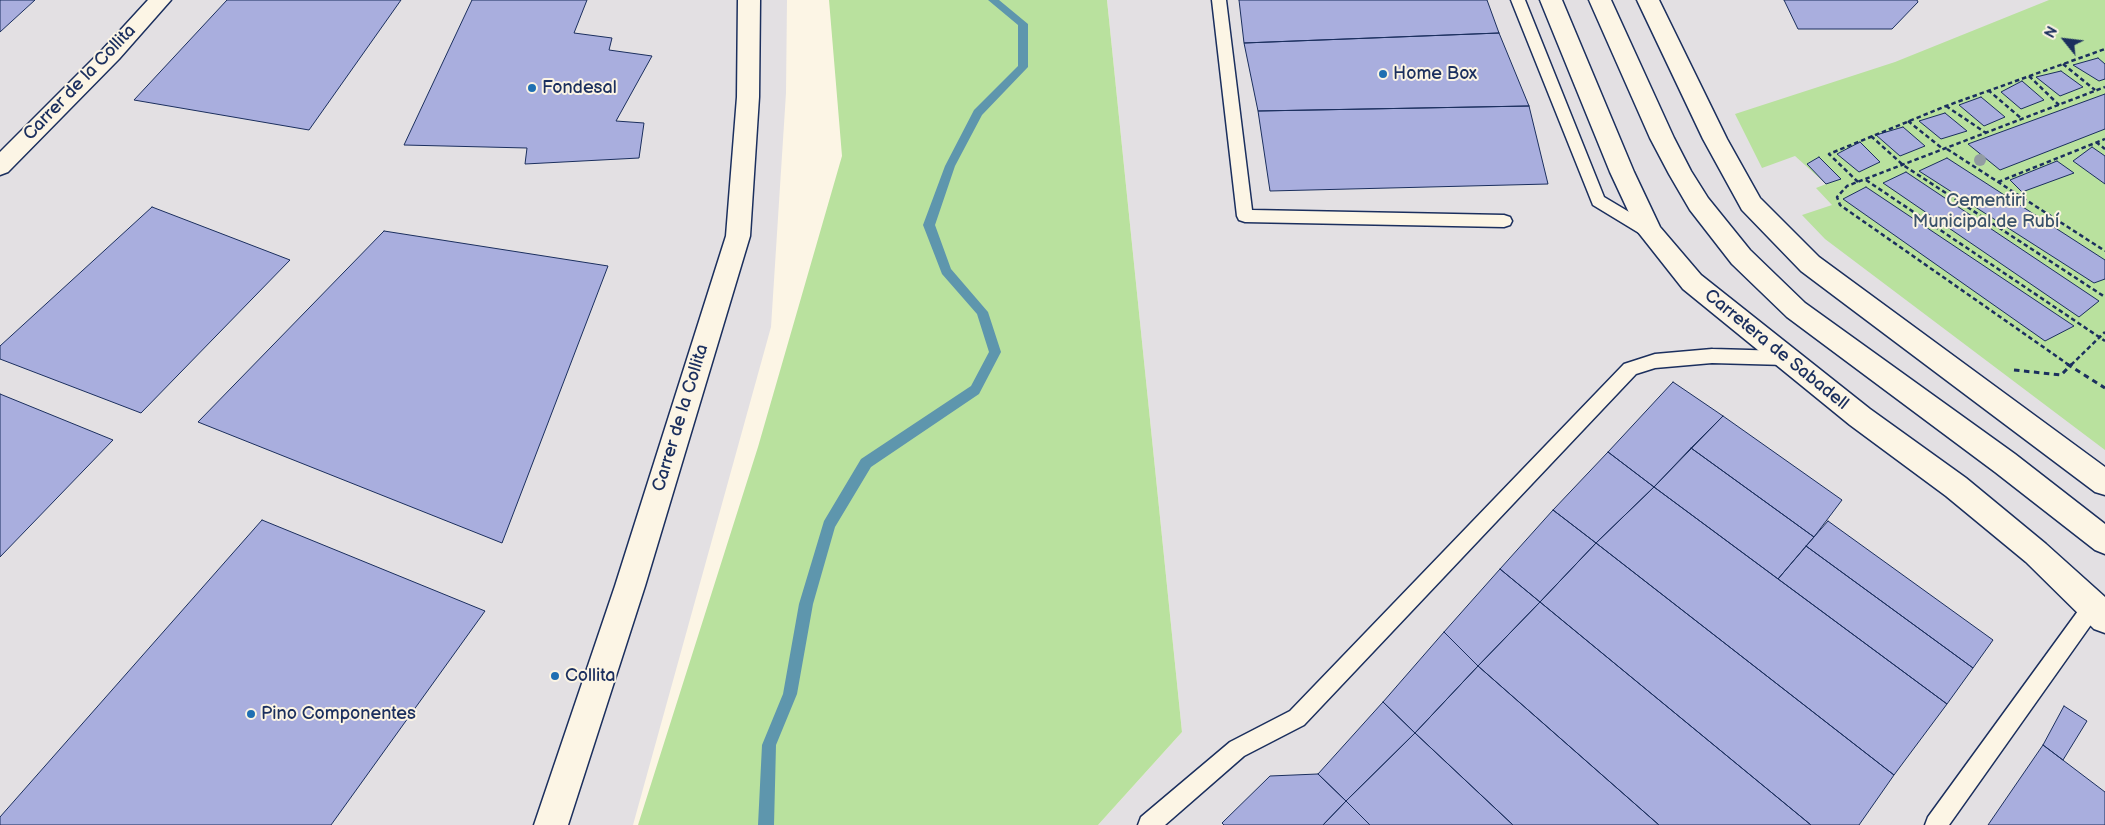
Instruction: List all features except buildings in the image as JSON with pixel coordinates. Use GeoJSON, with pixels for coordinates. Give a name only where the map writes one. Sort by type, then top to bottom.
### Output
{"type":"FeatureCollection","features":[{"type":"Feature","properties":{"kind":"street","name":"Carrer de la Collita"},"geometry":{"type":"LineString","coordinates":[[0,166],[111,54],[160,0]]}},
{"type":"Feature","properties":{"kind":"street","name":"Carrer de la Collita"},"geometry":{"type":"LineString","coordinates":[[551,825],[630,586],[738,236],[748,97],[749,0]]}},
{"type":"Feature","properties":{"kind":"street","name":"Carretera de Sabadell"},"geometry":{"type":"LineString","coordinates":[[1551,0],[1622,172],[1650,232],[1692,282],[1860,417],[1956,487],[2036,553],[2099,612]]}},
{"type":"Feature","properties":{"kind":"street"},"geometry":{"type":"LineString","coordinates":[[1600,0],[1662,138],[1681,174],[1699,204],[1741,257],[1766,284],[1796,310],[2005,463],[2105,541]]}},
{"type":"Feature","properties":{"kind":"street"},"geometry":{"type":"LineString","coordinates":[[1648,0],[1714,139],[1751,204],[1810,264],[2105,484]]}},
{"type":"Feature","properties":{"kind":"lane"},"geometry":{"type":"LineString","coordinates":[[1219,0],[1246,216],[1504,221]]}},
{"type":"Feature","properties":{"kind":"lane"},"geometry":{"type":"LineString","coordinates":[[1518,0],[1598,201],[1650,232]]}},
{"type":"Feature","properties":{"kind":"lane"},"geometry":{"type":"LineString","coordinates":[[1149,825],[1236,749],[1297,718],[1630,369],[1655,361],[1712,356],[1786,358]]}},
{"type":"Feature","properties":{"kind":"lane"},"geometry":{"type":"LineString","coordinates":[[1936,825],[2099,612]]}},
{"type":"Feature","properties":{"kind":"path"},"geometry":{"type":"LineString","coordinates":[[1858,182],[1829,154],[1988,90],[2105,49]]}},
{"type":"Feature","properties":{"kind":"path"},"geometry":{"type":"LineString","coordinates":[[2100,51],[2105,55]]}},
{"type":"Feature","properties":{"kind":"path"},"geometry":{"type":"LineString","coordinates":[[2063,64],[2096,90]]}},
{"type":"Feature","properties":{"kind":"path"},"geometry":{"type":"LineString","coordinates":[[2028,76],[2059,105]]}},
{"type":"Feature","properties":{"kind":"path"},"geometry":{"type":"LineString","coordinates":[[2105,87],[1847,186],[1837,197],[1840,205],[2070,366],[2105,388]]}},
{"type":"Feature","properties":{"kind":"path"},"geometry":{"type":"LineString","coordinates":[[1988,90],[2022,119]]}},
{"type":"Feature","properties":{"kind":"path"},"geometry":{"type":"LineString","coordinates":[[1946,106],[1986,133]]}},
{"type":"Feature","properties":{"kind":"path"},"geometry":{"type":"LineString","coordinates":[[1908,121],[1945,149],[2105,251]]}},
{"type":"Feature","properties":{"kind":"path"},"geometry":{"type":"LineString","coordinates":[[1871,136],[1903,165],[2105,298]]}},
{"type":"Feature","properties":{"kind":"path"},"geometry":{"type":"LineString","coordinates":[[1998,182],[2105,139]]}},
{"type":"Feature","properties":{"kind":"path"},"geometry":{"type":"LineString","coordinates":[[2096,142],[2105,149]]}},
{"type":"Feature","properties":{"kind":"path"},"geometry":{"type":"LineString","coordinates":[[1865,179],[2105,340]]}},
{"type":"Feature","properties":{"kind":"path"},"geometry":{"type":"LineString","coordinates":[[2004,369],[2061,374],[2105,332]]}},
{"type":"Feature","properties":{"kind":"shaded area"},"geometry":{"type":"Polygon","coordinates":[[[0,0],[787,0],[786,93],[771,327],[633,825],[0,825],[0,0]]]}},
{"type":"Feature","properties":{"kind":"shaded area"},"geometry":{"type":"Polygon","coordinates":[[[1107,0],[2105,0],[2105,825],[1098,825],[1182,732],[1107,0]]]}},
{"type":"Feature","properties":{"kind":"green space"},"geometry":{"type":"Polygon","coordinates":[[[829,0],[1107,0],[1182,732],[1098,825],[638,825],[758,447],[842,156],[829,0]]]}},
{"type":"Feature","properties":{"kind":"green space","name":"Cementiri Municipal de Rubí"},"geometry":{"type":"Polygon","coordinates":[[[2049,0],[2105,0],[2105,450],[1825,239],[1802,215],[1832,205],[1816,188],[1826,184],[1795,156],[1762,168],[1735,114],[1895,62],[2049,0]]]}},
{"type":"Feature","properties":{"kind":"waterway"},"geometry":{"type":"LineString","coordinates":[[766,825],[769,745],[790,694],[806,604],[829,525],[866,463],[975,390],[995,352],[982,312],[946,271],[929,225],[950,166],[978,113],[1023,67],[1023,24],[993,0]]}},
{"type":"Feature","properties":{"kind":"place","name":"Home Box"},"geometry":{"type":"Point","coordinates":[1383,74]}},
{"type":"Feature","properties":{"kind":"place","name":"Fondesal"},"geometry":{"type":"Point","coordinates":[532,88]}},
{"type":"Feature","properties":{"kind":"place","name":"Collita"},"geometry":{"type":"Point","coordinates":[555,676]}},
{"type":"Feature","properties":{"kind":"place","name":"Pino Componentes"},"geometry":{"type":"Point","coordinates":[251,714]}}]}
